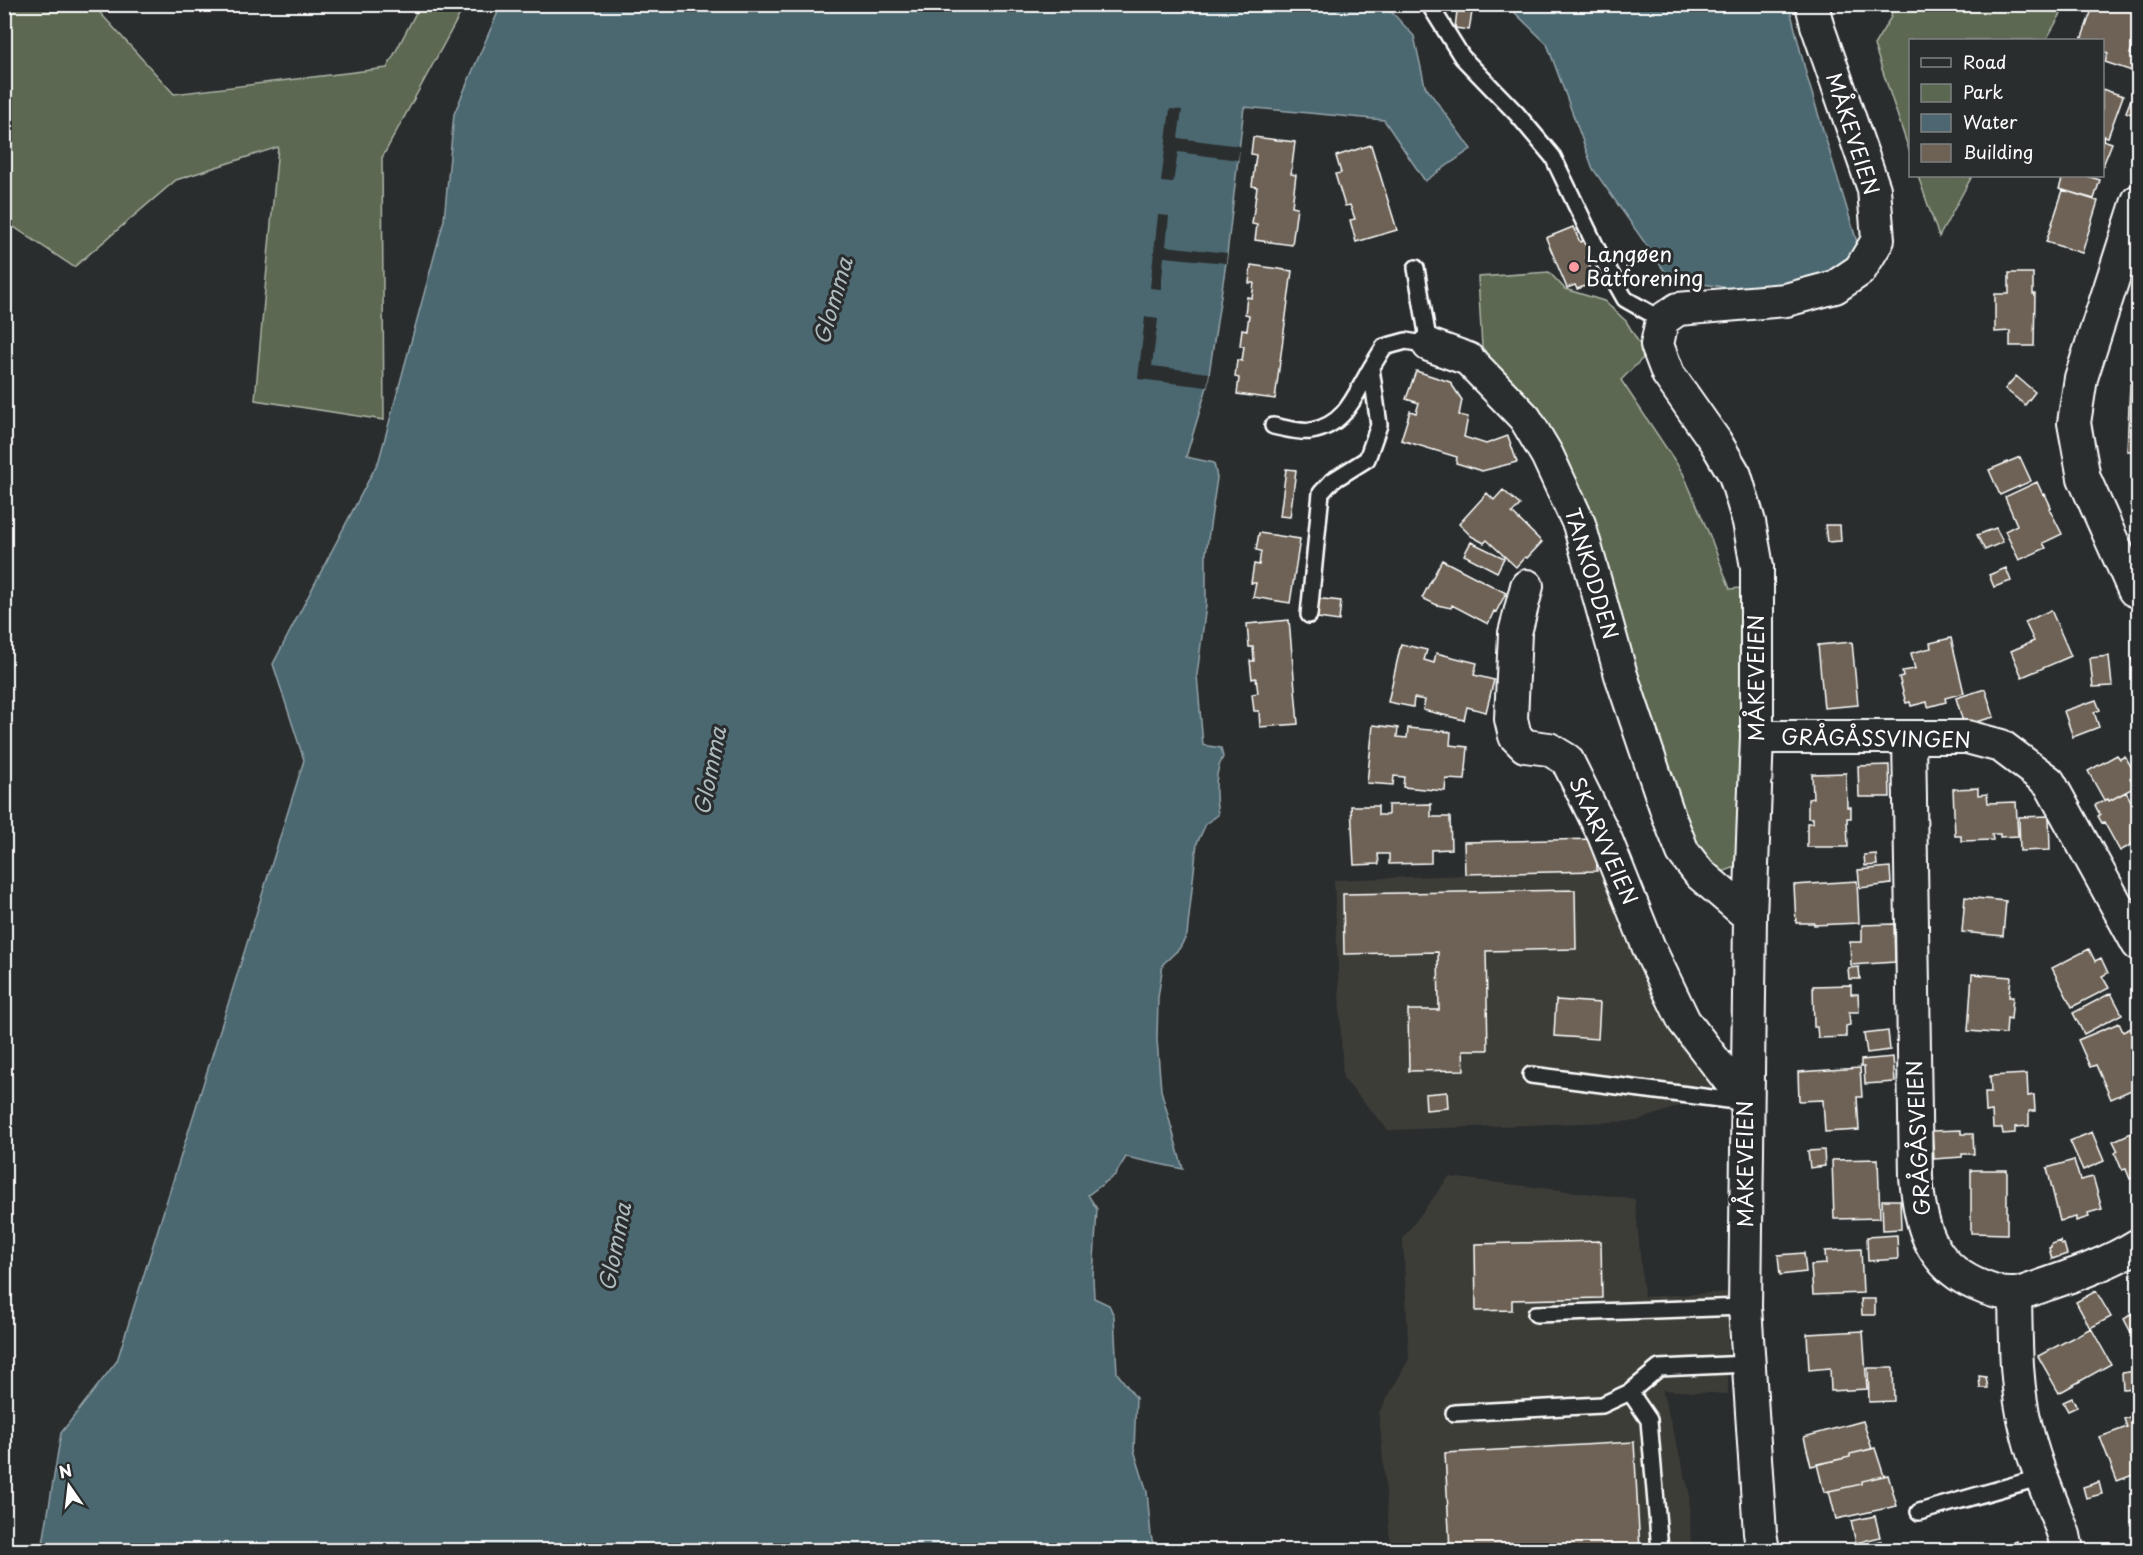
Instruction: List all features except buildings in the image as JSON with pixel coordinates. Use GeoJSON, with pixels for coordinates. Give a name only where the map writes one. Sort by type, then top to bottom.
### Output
{"type":"FeatureCollection","features":[{"type":"Feature","properties":{"kind":"street","name":"MÅKEVEIEN"},"geometry":{"type":"LineString","coordinates":[[1763,1551],[1745,1306],[1746,1102],[1757,737],[1756,567],[1749,522],[1735,475],[1715,441],[1668,375],[1657,345],[1662,320],[1678,309],[1786,300],[1836,287],[1860,270],[1878,240],[1874,189],[1816,25],[1812,4]]}},
{"type":"Feature","properties":{"kind":"street"},"geometry":{"type":"LineString","coordinates":[[2134,590],[2084,478],[2074,423],[2081,378],[2139,201]]}},
{"type":"Feature","properties":{"kind":"street","name":"TANKODDEN"},"geometry":{"type":"LineString","coordinates":[[1429,345],[1468,359],[1525,418],[1547,455],[1579,524],[1621,675],[1683,852],[1700,874],[1750,916]]}},
{"type":"Feature","properties":{"kind":"street","name":"SKARVVEIEN"},"geometry":{"type":"LineString","coordinates":[[1527,586],[1515,633],[1511,719],[1515,736],[1525,746],[1549,749],[1567,760],[1604,835],[1649,948],[1684,1021],[1746,1102]]}},
{"type":"Feature","properties":{"kind":"street","name":"GRÅGÅSSVINGEN"},"geometry":{"type":"LineString","coordinates":[[1757,737],[1967,737],[2001,746],[2049,782],[2139,944]]}},
{"type":"Feature","properties":{"kind":"street","name":"GRÅGÅSVEIEN"},"geometry":{"type":"LineString","coordinates":[[1909,737],[1918,1206],[1929,1240],[1937,1254],[1950,1268],[1966,1280],[1988,1290],[2015,1294]]}},
{"type":"Feature","properties":{"kind":"street"},"geometry":{"type":"LineString","coordinates":[[2067,1551],[2064,1535],[2025,1427],[2020,1398],[2015,1294],[2101,1264],[2139,1245]]}},
{"type":"Feature","properties":{"kind":"lane"},"geometry":{"type":"LineString","coordinates":[[1429,4],[1462,57],[1517,114],[1553,157],[1598,250],[1625,299],[1662,320]]}},
{"type":"Feature","properties":{"kind":"lane"},"geometry":{"type":"LineString","coordinates":[[1416,268],[1429,345]]}},
{"type":"Feature","properties":{"kind":"lane","name":"TANKODDEN"},"geometry":{"type":"LineString","coordinates":[[1273,426],[1309,431],[1334,424],[1346,411],[1384,347],[1406,341],[1429,345]]}},
{"type":"Feature","properties":{"kind":"lane"},"geometry":{"type":"LineString","coordinates":[[1309,615],[1321,494],[1332,481],[1367,459],[1379,425],[1371,368]]}},
{"type":"Feature","properties":{"kind":"lane"},"geometry":{"type":"LineString","coordinates":[[1531,1075],[1746,1102]]}},
{"type":"Feature","properties":{"kind":"lane"},"geometry":{"type":"LineString","coordinates":[[1536,1314],[1745,1306]]}},
{"type":"Feature","properties":{"kind":"lane"},"geometry":{"type":"LineString","coordinates":[[1454,1413],[1602,1405],[1630,1392],[1659,1368],[1748,1364]]}},
{"type":"Feature","properties":{"kind":"lane"},"geometry":{"type":"LineString","coordinates":[[1630,1392],[1649,1420],[1660,1551]]}},
{"type":"Feature","properties":{"kind":"lane"},"geometry":{"type":"LineString","coordinates":[[1919,1512],[2042,1477]]}},
{"type":"Feature","properties":{"kind":"shaded area"},"geometry":{"type":"Polygon","coordinates":[[[1601,870],[1677,1022],[1722,1091],[1637,1121],[1388,1130],[1343,1078],[1334,880],[1601,870]]]}},
{"type":"Feature","properties":{"kind":"shaded area"},"geometry":{"type":"Polygon","coordinates":[[[1449,1177],[1635,1199],[1644,1297],[1728,1292],[1728,1394],[1662,1390],[1689,1491],[1691,1550],[1391,1550],[1379,1413],[1409,1359],[1403,1238],[1449,1177]]]}},
{"type":"Feature","properties":{"kind":"green space"},"geometry":{"type":"Polygon","coordinates":[[[1893,4],[2066,5],[2047,39],[1909,39],[1909,150],[1874,45],[1891,17],[1893,4]]]}},
{"type":"Feature","properties":{"kind":"green space"},"geometry":{"type":"Polygon","coordinates":[[[4,5],[93,5],[174,94],[387,68],[420,5],[465,5],[382,158],[384,420],[255,400],[278,147],[176,180],[74,267],[5,221],[4,5]]]}},
{"type":"Feature","properties":{"kind":"green space"},"geometry":{"type":"Polygon","coordinates":[[[1918,177],[1971,177],[1939,237],[1918,177]]]}},
{"type":"Feature","properties":{"kind":"green space"},"geometry":{"type":"Polygon","coordinates":[[[1549,272],[1565,289],[1604,301],[1626,321],[1646,355],[1621,380],[1683,473],[1730,589],[1751,587],[1744,864],[1714,875],[1684,816],[1636,674],[1569,461],[1482,347],[1478,277],[1549,272]]]}},
{"type":"Feature","properties":{"kind":"water","name":"Glomma"},"geometry":{"type":"Polygon","coordinates":[[[501,5],[1385,5],[1414,36],[1425,86],[1471,149],[1425,181],[1384,120],[1244,107],[1226,263],[1207,387],[1186,457],[1214,463],[1217,478],[1206,553],[1206,605],[1197,675],[1203,745],[1221,748],[1223,757],[1216,785],[1218,815],[1206,824],[1197,843],[1187,935],[1179,949],[1163,964],[1158,998],[1157,1040],[1161,1090],[1183,1169],[1126,1157],[1115,1175],[1088,1195],[1097,1209],[1094,1298],[1109,1305],[1114,1316],[1117,1373],[1136,1398],[1134,1450],[1147,1492],[1151,1536],[1155,1550],[42,1550],[61,1433],[117,1361],[304,760],[273,664],[379,460],[444,220],[454,114],[501,5]]]}},
{"type":"Feature","properties":{"kind":"water"},"geometry":{"type":"Polygon","coordinates":[[[1507,5],[1789,5],[1807,77],[1857,242],[1838,276],[1752,291],[1702,284],[1668,276],[1593,169],[1547,44],[1507,5]]]}},
{"type":"Feature","properties":{"kind":"pier"},"geometry":{"type":"Polygon","coordinates":[[[1170,109],[1182,110],[1178,138],[1240,146],[1238,160],[1178,152],[1173,183],[1161,182],[1170,109]]]}},
{"type":"Feature","properties":{"kind":"pier"},"geometry":{"type":"Polygon","coordinates":[[[1158,215],[1169,216],[1166,246],[1227,253],[1226,263],[1164,257],[1161,289],[1150,288],[1158,215]]]}},
{"type":"Feature","properties":{"kind":"pier"},"geometry":{"type":"Polygon","coordinates":[[[1145,317],[1158,319],[1152,366],[1209,373],[1207,387],[1138,379],[1145,317]]]}},
{"type":"Feature","properties":{"kind":"place","name":"Langøen Båtforening"},"geometry":{"type":"Point","coordinates":[1574,267]}}]}
